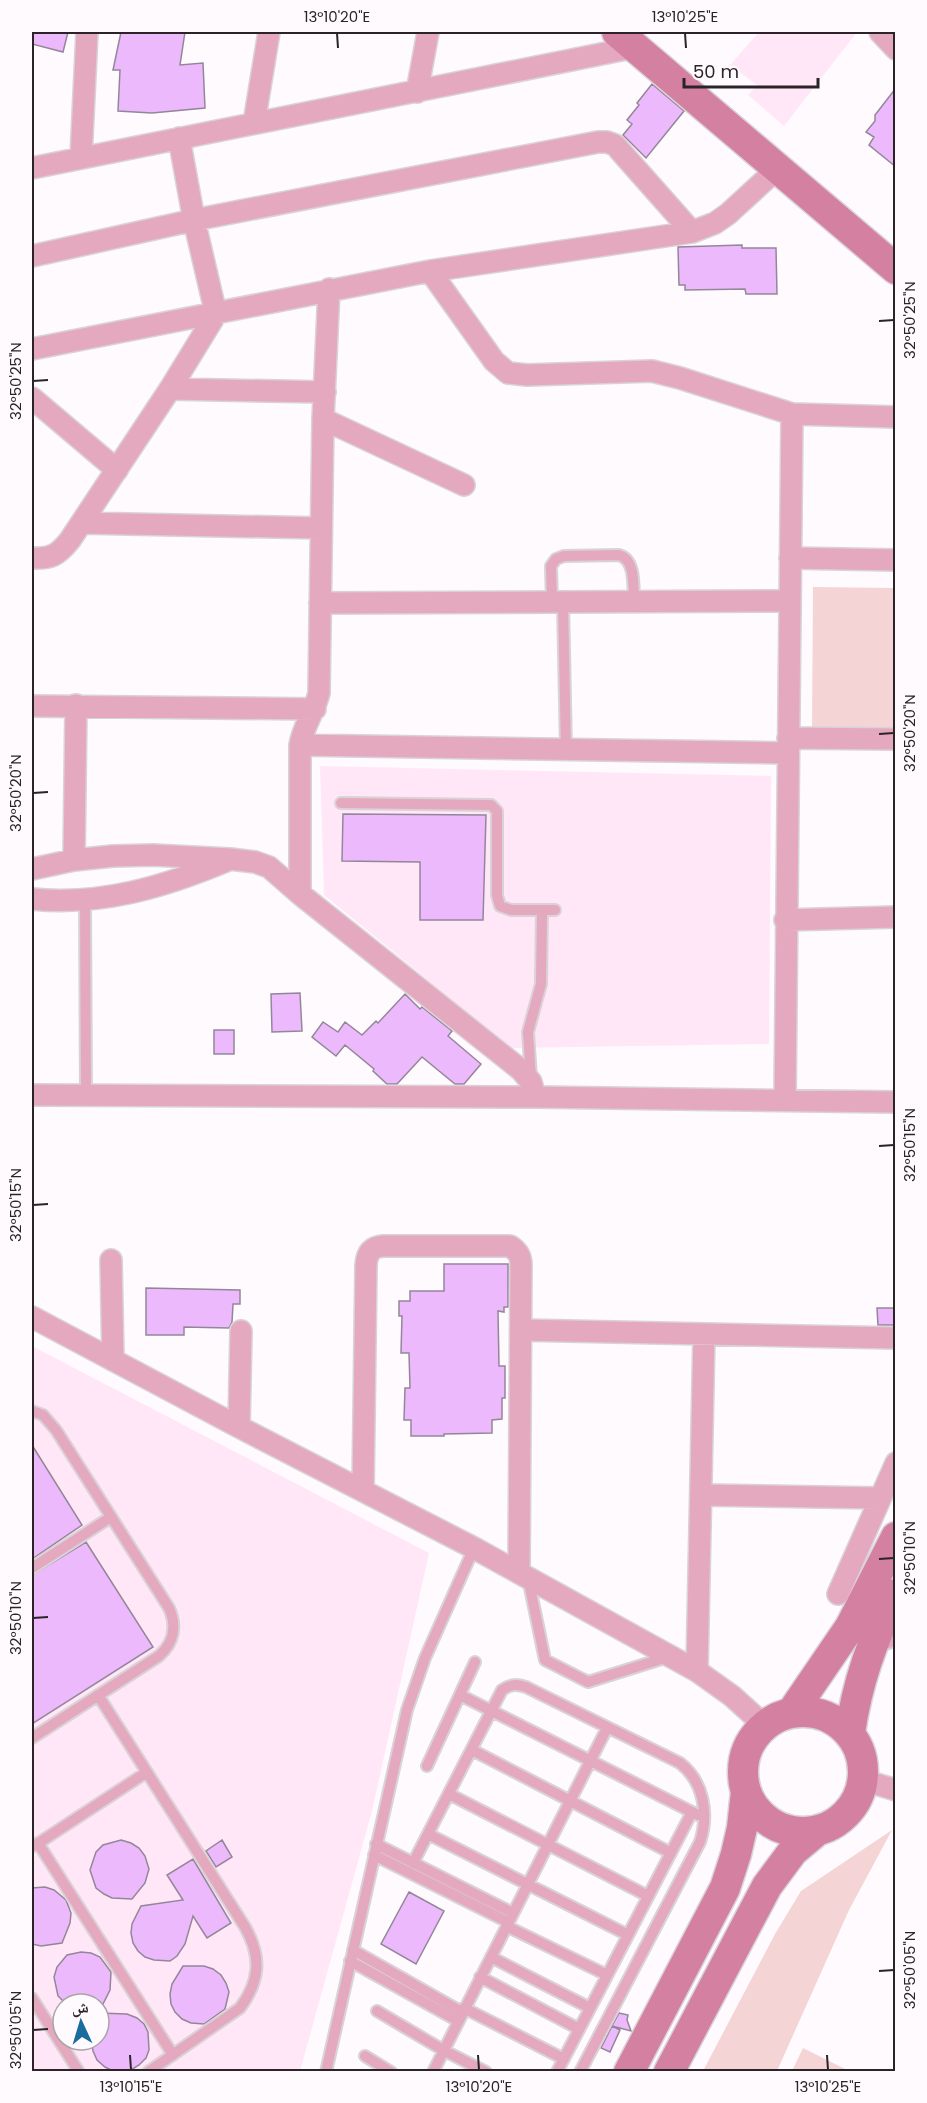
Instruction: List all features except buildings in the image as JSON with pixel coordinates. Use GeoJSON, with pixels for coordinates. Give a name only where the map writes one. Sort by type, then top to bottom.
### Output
{"type":"FeatureCollection","features":[{"type":"Feature","properties":{"kind":"street"},"geometry":{"type":"LineString","coordinates":[[81,158],[87,32]]}},
{"type":"Feature","properties":{"kind":"street"},"geometry":{"type":"LineString","coordinates":[[254,123],[269,32]]}},
{"type":"Feature","properties":{"kind":"street"},"geometry":{"type":"LineString","coordinates":[[417,92],[428,32]]}},
{"type":"Feature","properties":{"kind":"street"},"geometry":{"type":"LineString","coordinates":[[880,32],[896,49]]}},
{"type":"Feature","properties":{"kind":"street"},"geometry":{"type":"LineString","coordinates":[[32,168],[417,92],[632,37]]}},
{"type":"Feature","properties":{"kind":"street"},"geometry":{"type":"LineString","coordinates":[[632,37],[777,168],[896,269]]}},
{"type":"Feature","properties":{"kind":"street"},"geometry":{"type":"LineString","coordinates":[[632,37],[896,246]]}},
{"type":"Feature","properties":{"kind":"street"},"geometry":{"type":"LineString","coordinates":[[32,558],[45,558],[60,552],[82,523],[216,314],[194,220],[179,138]]}},
{"type":"Feature","properties":{"kind":"street"},"geometry":{"type":"LineString","coordinates":[[32,256],[194,220],[586,144],[607,142],[615,145],[692,232]]}},
{"type":"Feature","properties":{"kind":"street"},"geometry":{"type":"LineString","coordinates":[[32,349],[430,271],[692,232],[715,223],[728,214],[777,168]]}},
{"type":"Feature","properties":{"kind":"street"},"geometry":{"type":"LineString","coordinates":[[430,271],[494,362],[508,373],[527,375],[652,371],[792,414],[896,417]]}},
{"type":"Feature","properties":{"kind":"street"},"geometry":{"type":"LineString","coordinates":[[300,894],[300,745],[305,726],[315,709],[319,693],[323,419],[329,290]]}},
{"type":"Feature","properties":{"kind":"street"},"geometry":{"type":"LineString","coordinates":[[170,389],[325,392]]}},
{"type":"Feature","properties":{"kind":"street"},"geometry":{"type":"LineString","coordinates":[[34,405],[117,470]]}},
{"type":"Feature","properties":{"kind":"street"},"geometry":{"type":"LineString","coordinates":[[785,1100],[785,920],[792,414]]}},
{"type":"Feature","properties":{"kind":"street"},"geometry":{"type":"LineString","coordinates":[[323,419],[464,485]]}},
{"type":"Feature","properties":{"kind":"street"},"geometry":{"type":"LineString","coordinates":[[82,523],[321,528]]}},
{"type":"Feature","properties":{"kind":"street"},"geometry":{"type":"LineString","coordinates":[[790,558],[896,560]]}},
{"type":"Feature","properties":{"kind":"street"},"geometry":{"type":"LineString","coordinates":[[320,603],[790,601]]}},
{"type":"Feature","properties":{"kind":"street"},"geometry":{"type":"LineString","coordinates":[[74,860],[76,705]]}},
{"type":"Feature","properties":{"kind":"street"},"geometry":{"type":"LineString","coordinates":[[32,706],[315,709]]}},
{"type":"Feature","properties":{"kind":"street"},"geometry":{"type":"LineString","coordinates":[[300,745],[566,750],[788,745],[896,739]]}},
{"type":"Feature","properties":{"kind":"street"},"geometry":{"type":"LineString","coordinates":[[32,869],[74,860],[153,855],[230,859],[255,862],[269,867],[521,1070],[533,1089]]}},
{"type":"Feature","properties":{"kind":"street"},"geometry":{"type":"LineString","coordinates":[[32,900],[85,900],[122,896],[159,887],[230,859]]}},
{"type":"Feature","properties":{"kind":"street"},"geometry":{"type":"LineString","coordinates":[[785,920],[896,917]]}},
{"type":"Feature","properties":{"kind":"street"},"geometry":{"type":"LineString","coordinates":[[32,1095],[533,1089],[785,1100],[896,1102]]}},
{"type":"Feature","properties":{"kind":"street"},"geometry":{"type":"LineString","coordinates":[[363,1491],[366,1265],[370,1251],[383,1246],[510,1246],[521,1257],[524,1575]]}},
{"type":"Feature","properties":{"kind":"street"},"geometry":{"type":"LineString","coordinates":[[111,1260],[113,1360]]}},
{"type":"Feature","properties":{"kind":"street"},"geometry":{"type":"LineString","coordinates":[[32,1317],[474,1548],[697,1671],[732,1696],[764,1725]]}},
{"type":"Feature","properties":{"kind":"street"},"geometry":{"type":"LineString","coordinates":[[239,1427],[241,1330]]}},
{"type":"Feature","properties":{"kind":"street"},"geometry":{"type":"LineString","coordinates":[[521,1330],[896,1338]]}},
{"type":"Feature","properties":{"kind":"street"},"geometry":{"type":"LineString","coordinates":[[697,1671],[704,1334]]}},
{"type":"Feature","properties":{"kind":"street"},"geometry":{"type":"LineString","coordinates":[[838,1594],[896,1463]]}},
{"type":"Feature","properties":{"kind":"street"},"geometry":{"type":"LineString","coordinates":[[701,1495],[880,1498]]}},
{"type":"Feature","properties":{"kind":"street"},"geometry":{"type":"LineString","coordinates":[[792,1712],[849,1627],[896,1537]]}},
{"type":"Feature","properties":{"kind":"street"},"geometry":{"type":"LineString","coordinates":[[850,1733],[858,1685],[884,1642],[896,1594]]}},
{"type":"Feature","properties":{"kind":"street"},"geometry":{"type":"LineString","coordinates":[[792,1712],[818,1713],[840,1724],[850,1733],[861,1755],[863,1780],[855,1802],[848,1812],[829,1826],[818,1830],[800,1832],[782,1828],[767,1820],[754,1808],[746,1792],[743,1778],[745,1756],[754,1736],[764,1725],[792,1712]]}},
{"type":"Feature","properties":{"kind":"street"},"geometry":{"type":"LineString","coordinates":[[863,1780],[896,1790]]}},
{"type":"Feature","properties":{"kind":"street"},"geometry":{"type":"LineString","coordinates":[[629,2072],[725,1888],[742,1828],[746,1792]]}},
{"type":"Feature","properties":{"kind":"street"},"geometry":{"type":"LineString","coordinates":[[669,2072],[767,1886],[793,1851],[818,1830]]}},
{"type":"Feature","properties":{"kind":"lane"},"geometry":{"type":"LineString","coordinates":[[566,750],[558,602],[552,566],[556,559],[564,556],[623,556],[630,563],[634,602]]}},
{"type":"Feature","properties":{"kind":"lane"},"geometry":{"type":"LineString","coordinates":[[341,803],[491,805],[497,811],[497,901],[505,910],[555,910]]}},
{"type":"Feature","properties":{"kind":"lane"},"geometry":{"type":"LineString","coordinates":[[85,900],[86,1095]]}},
{"type":"Feature","properties":{"kind":"lane"},"geometry":{"type":"LineString","coordinates":[[533,1089],[528,1032],[541,984],[542,910]]}},
{"type":"Feature","properties":{"kind":"lane"},"geometry":{"type":"LineString","coordinates":[[32,1411],[43,1415],[51,1422],[169,1608],[174,1630],[169,1645],[159,1656],[32,1738]]}},
{"type":"Feature","properties":{"kind":"lane"},"geometry":{"type":"LineString","coordinates":[[32,1568],[111,1517]]}},
{"type":"Feature","properties":{"kind":"lane"},"geometry":{"type":"LineString","coordinates":[[326,2072],[400,1737],[415,1684],[474,1548]]}},
{"type":"Feature","properties":{"kind":"lane"},"geometry":{"type":"LineString","coordinates":[[524,1575],[546,1660],[588,1682],[670,1656]]}},
{"type":"Feature","properties":{"kind":"lane"},"geometry":{"type":"LineString","coordinates":[[427,1766],[475,1662]]}},
{"type":"Feature","properties":{"kind":"lane"},"geometry":{"type":"LineString","coordinates":[[413,1863],[502,1690],[509,1685],[518,1684],[680,1763],[687,1769],[698,1783],[705,1819],[700,1842],[580,2072]]}},
{"type":"Feature","properties":{"kind":"lane"},"geometry":{"type":"LineString","coordinates":[[98,1695],[245,1927],[256,1954],[257,1968],[254,1983],[249,1996],[240,2008],[148,2072]]}},
{"type":"Feature","properties":{"kind":"lane"},"geometry":{"type":"LineString","coordinates":[[460,1695],[705,1819]]}},
{"type":"Feature","properties":{"kind":"lane"},"geometry":{"type":"LineString","coordinates":[[433,2072],[607,1728]]}},
{"type":"Feature","properties":{"kind":"lane"},"geometry":{"type":"LineString","coordinates":[[472,1750],[670,1853]]}},
{"type":"Feature","properties":{"kind":"lane"},"geometry":{"type":"LineString","coordinates":[[147,1772],[35,1845],[172,2055]]}},
{"type":"Feature","properties":{"kind":"lane"},"geometry":{"type":"LineString","coordinates":[[448,1794],[648,1896]]}},
{"type":"Feature","properties":{"kind":"lane"},"geometry":{"type":"LineString","coordinates":[[557,2072],[692,1812]]}},
{"type":"Feature","properties":{"kind":"lane"},"geometry":{"type":"LineString","coordinates":[[428,1834],[628,1935]]}},
{"type":"Feature","properties":{"kind":"lane"},"geometry":{"type":"LineString","coordinates":[[375,1849],[413,1863],[607,1976]]}},
{"type":"Feature","properties":{"kind":"lane"},"geometry":{"type":"LineString","coordinates":[[375,1849],[509,1920]]}},
{"type":"Feature","properties":{"kind":"lane"},"geometry":{"type":"LineString","coordinates":[[353,1950],[462,2013]]}},
{"type":"Feature","properties":{"kind":"lane"},"geometry":{"type":"LineString","coordinates":[[490,1957],[590,2008]]}},
{"type":"Feature","properties":{"kind":"lane"},"geometry":{"type":"LineString","coordinates":[[350,1961],[564,2059]]}},
{"type":"Feature","properties":{"kind":"lane"},"geometry":{"type":"LineString","coordinates":[[480,1977],[579,2029]]}},
{"type":"Feature","properties":{"kind":"lane"},"geometry":{"type":"LineString","coordinates":[[32,1998],[79,2072]]}},
{"type":"Feature","properties":{"kind":"lane"},"geometry":{"type":"LineString","coordinates":[[377,2011],[443,2050],[486,2072]]}},
{"type":"Feature","properties":{"kind":"lane"},"geometry":{"type":"LineString","coordinates":[[365,2056],[392,2072]]}},
{"type":"Feature","properties":{"kind":"shaded area"},"geometry":{"type":"Polygon","coordinates":[[[759,32],[857,32],[784,126],[748,95],[757,85],[730,65],[759,32]]]}},
{"type":"Feature","properties":{"kind":"shaded area"},"geometry":{"type":"Polygon","coordinates":[[[813,587],[895,588],[895,733],[812,732],[813,587]]]}},
{"type":"Feature","properties":{"kind":"shaded area"},"geometry":{"type":"Polygon","coordinates":[[[320,766],[771,776],[769,1044],[511,1048],[324,895],[320,766]]]}},
{"type":"Feature","properties":{"kind":"shaded area"},"geometry":{"type":"Polygon","coordinates":[[[32,1346],[429,1553],[372,1811],[300,2071],[32,2071],[32,1346]]]}},
{"type":"Feature","properties":{"kind":"shaded area"},"geometry":{"type":"Polygon","coordinates":[[[892,1830],[849,1910],[777,2071],[703,2071],[775,1934],[801,1891],[892,1830]]]}},
{"type":"Feature","properties":{"kind":"shaded area"},"geometry":{"type":"Polygon","coordinates":[[[803,2048],[849,2071],[792,2071],[803,2048]]]}}]}
